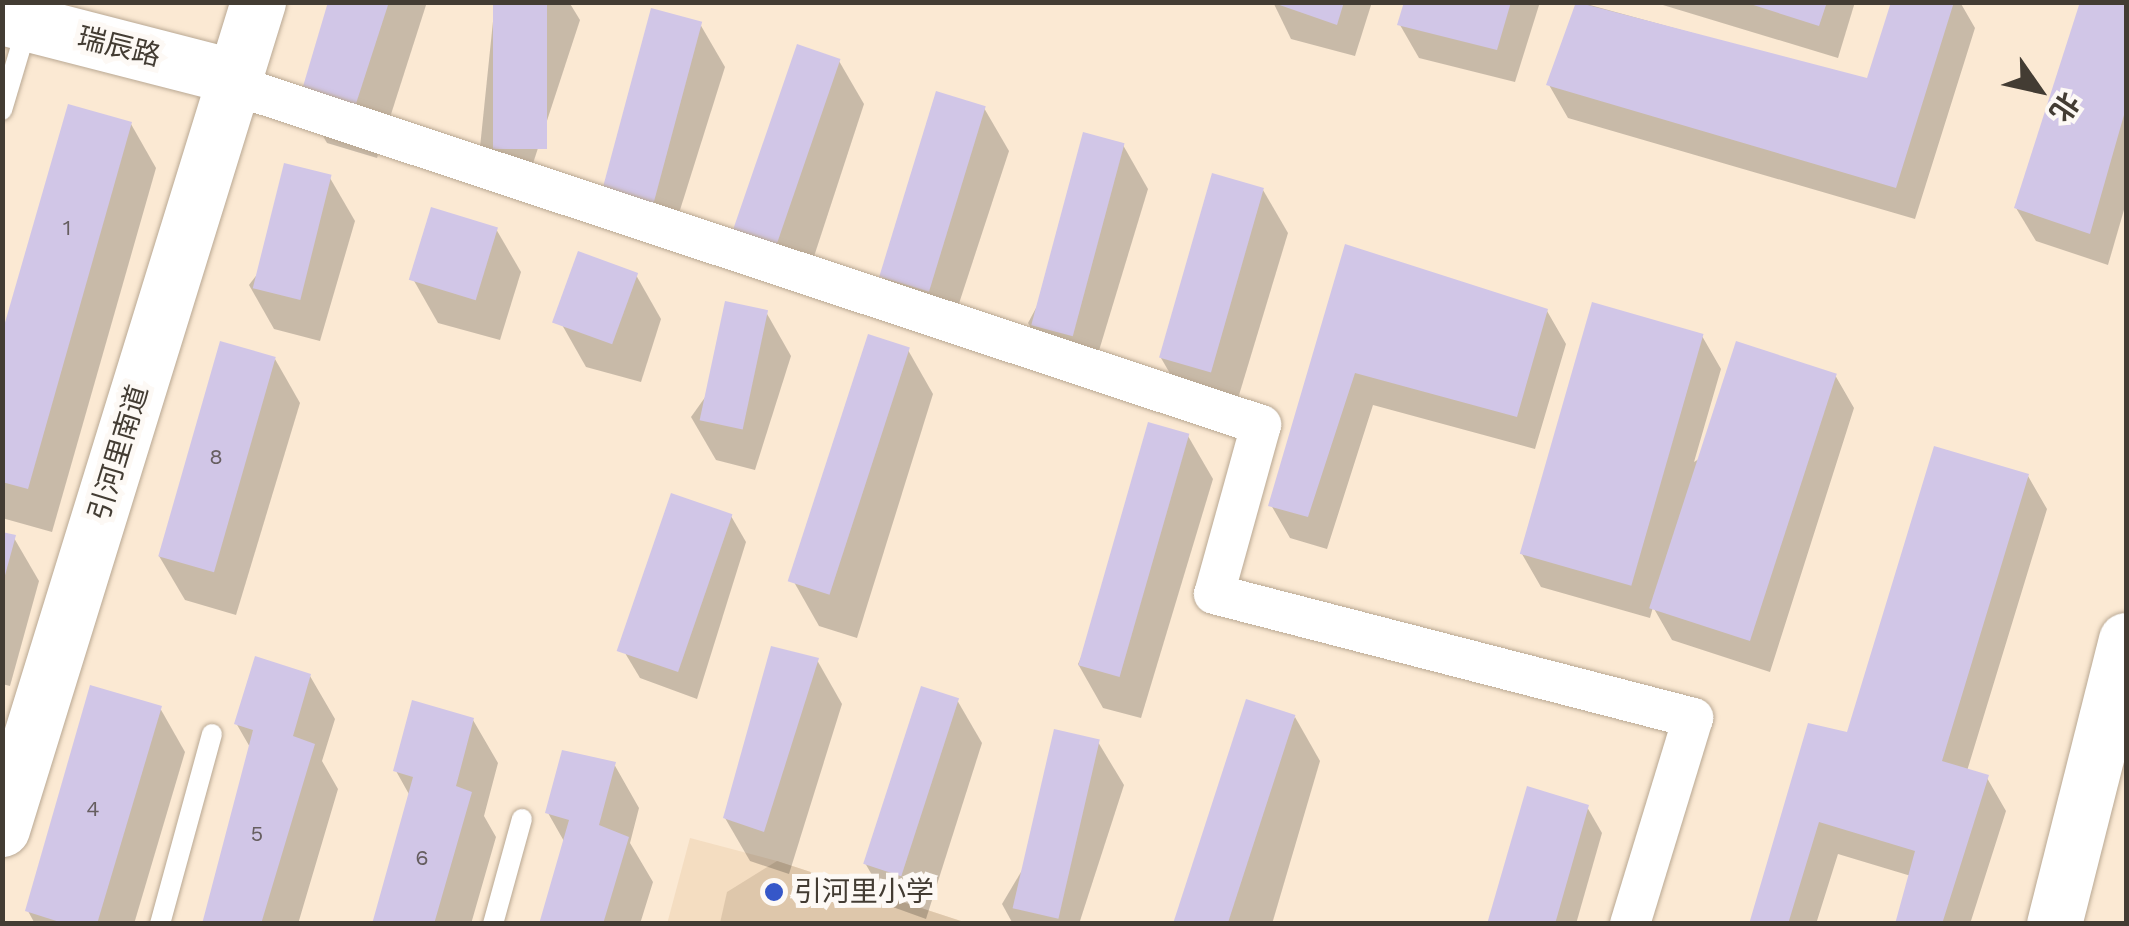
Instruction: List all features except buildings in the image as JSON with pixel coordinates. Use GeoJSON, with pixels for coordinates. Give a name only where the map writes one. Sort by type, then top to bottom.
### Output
{"type":"FeatureCollection","features":[{"type":"Feature","properties":{"kind":"street","name":"引河里南道"},"geometry":{"type":"LineString","coordinates":[[2,829],[258,2]]}},
{"type":"Feature","properties":{"kind":"street","name":"瑞辰路"},"geometry":{"type":"LineString","coordinates":[[14,27],[234,85]]}},
{"type":"Feature","properties":{"kind":"street"},"geometry":{"type":"LineString","coordinates":[[234,85],[1260,425],[1214,594],[1692,718],[1630,924]]}},
{"type":"Feature","properties":{"kind":"street"},"geometry":{"type":"LineString","coordinates":[[2054,924],[2126,640]]}},
{"type":"Feature","properties":{"kind":"lane"},"geometry":{"type":"LineString","coordinates":[[2,110],[14,27]]}},
{"type":"Feature","properties":{"kind":"lane"},"geometry":{"type":"LineString","coordinates":[[160,924],[212,734]]}},
{"type":"Feature","properties":{"kind":"lane"},"geometry":{"type":"LineString","coordinates":[[493,924],[522,820]]}},
{"type":"Feature","properties":{"kind":"shaded area","name":"引河里小学"},"geometry":{"type":"Polygon","coordinates":[[[690,838],[777,861],[967,923],[667,924],[690,838]]]}},
{"type":"Feature","properties":{"kind":"shaded area","name":"引河里小学"},"geometry":{"type":"Polygon","coordinates":[[[777,861],[967,923],[720,923],[727,892],[777,861]]]}},
{"type":"Feature","properties":{"kind":"place","name":"引河里小学"},"geometry":{"type":"Point","coordinates":[774,892]}}]}
